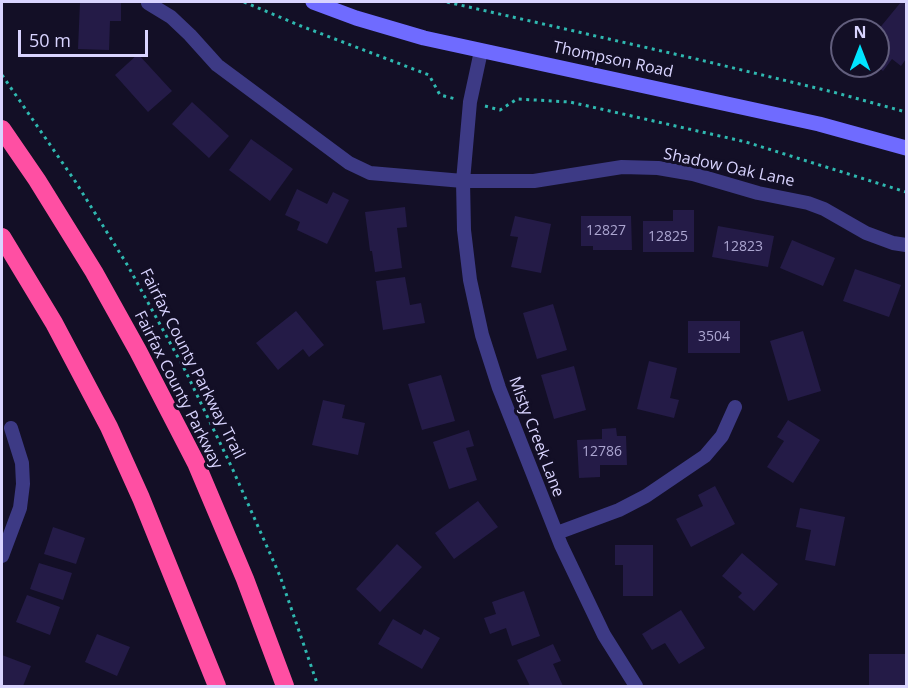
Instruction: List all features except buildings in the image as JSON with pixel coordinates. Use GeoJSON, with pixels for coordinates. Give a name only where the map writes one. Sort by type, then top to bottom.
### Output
{"type":"FeatureCollection","features":[{"type":"Feature","properties":{"kind":"highway","name":"Fairfax County Parkway"},"geometry":{"type":"LineString","coordinates":[[2,129],[37,180],[94,272],[196,464],[245,579],[285,687]]}},
{"type":"Feature","properties":{"kind":"highway"},"geometry":{"type":"LineString","coordinates":[[2,237],[54,323],[110,427],[148,514],[217,687]]}},
{"type":"Feature","properties":{"kind":"street","name":"Thompson Road"},"geometry":{"type":"LineString","coordinates":[[313,2],[356,18],[424,38],[808,122],[906,148]]}},
{"type":"Feature","properties":{"kind":"street"},"geometry":{"type":"LineString","coordinates":[[148,3],[171,17],[217,65],[349,163],[370,173],[463,181]]}},
{"type":"Feature","properties":{"kind":"street","name":"Misty Creek Lane"},"geometry":{"type":"LineString","coordinates":[[481,51],[470,102],[463,181],[464,230],[470,280],[482,335],[499,388],[557,533],[604,635],[636,687]]}},
{"type":"Feature","properties":{"kind":"street","name":"Shadow Oak Lane"},"geometry":{"type":"LineString","coordinates":[[463,181],[534,181],[622,167],[658,168],[693,174],[758,193],[808,202],[872,236],[906,245]]}},
{"type":"Feature","properties":{"kind":"street"},"geometry":{"type":"LineString","coordinates":[[557,533],[619,510],[646,496],[705,456],[719,441],[732,419],[735,407]]}},
{"type":"Feature","properties":{"kind":"street"},"geometry":{"type":"LineString","coordinates":[[2,556],[20,508],[23,484],[22,464],[11,428]]}},
{"type":"Feature","properties":{"kind":"path"},"geometry":{"type":"LineString","coordinates":[[244,2],[429,75],[440,95],[500,110],[517,99],[570,102],[746,142],[906,192]]}},
{"type":"Feature","properties":{"kind":"path"},"geometry":{"type":"LineString","coordinates":[[447,2],[703,60],[906,112]]}},
{"type":"Feature","properties":{"kind":"path","name":"Fairfax County Parkway Trail"},"geometry":{"type":"LineString","coordinates":[[2,75],[75,181],[128,266],[186,372],[280,576],[318,687]]}}]}
